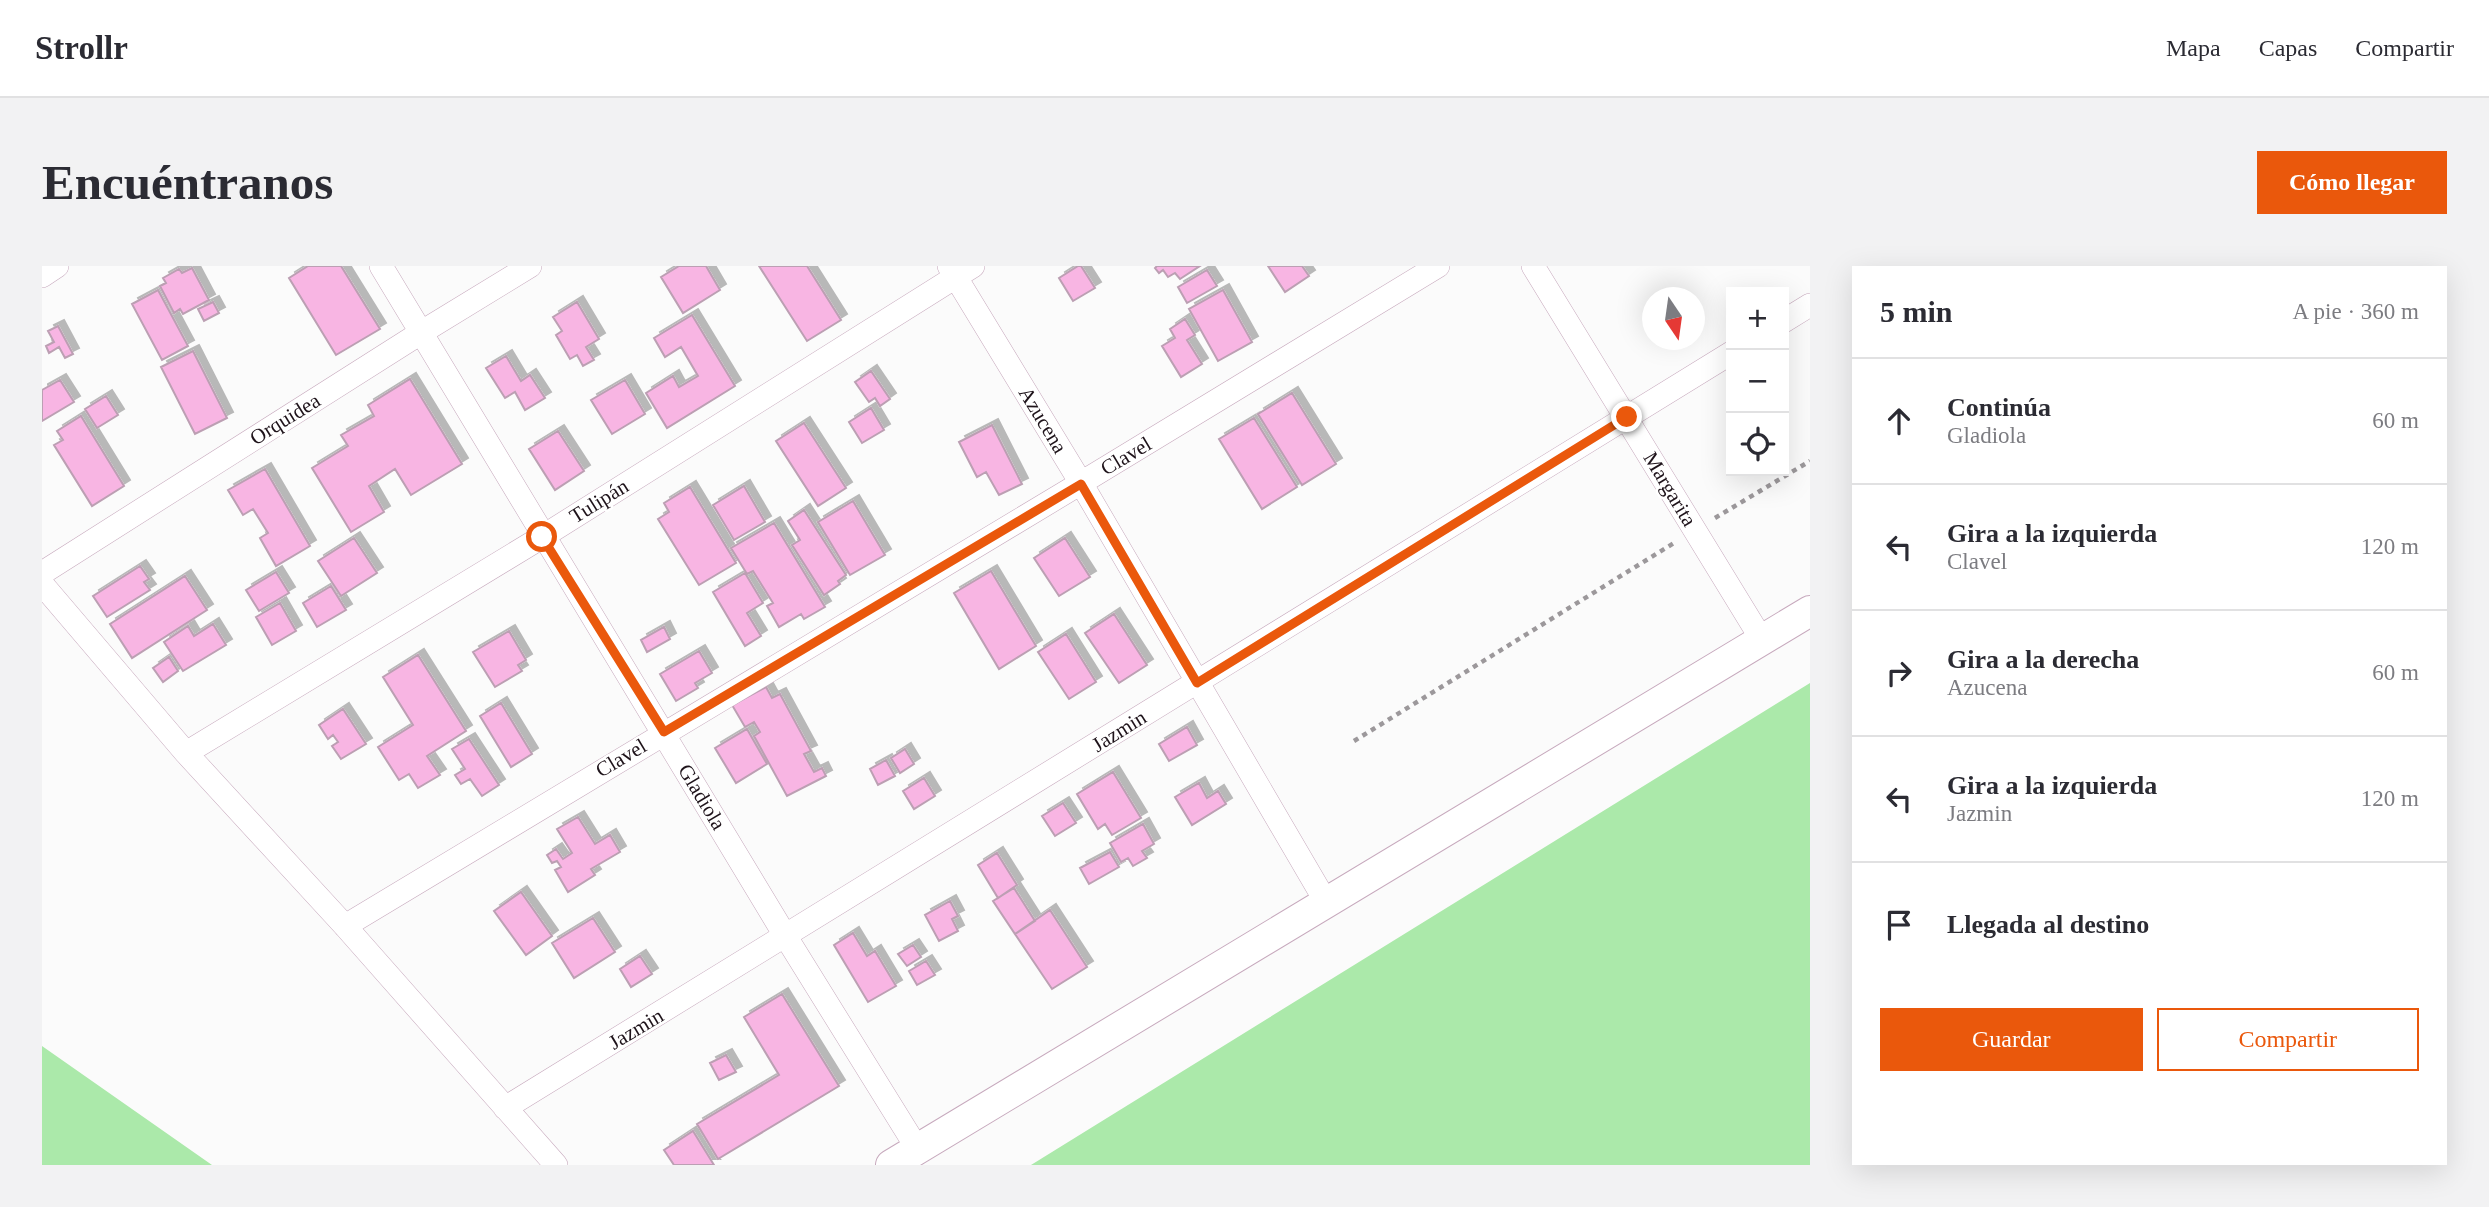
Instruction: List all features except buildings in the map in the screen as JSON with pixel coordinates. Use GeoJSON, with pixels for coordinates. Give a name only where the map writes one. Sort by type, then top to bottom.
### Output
{"type":"FeatureCollection","features":[{"type":"Feature","properties":{"kind":"street"},"geometry":{"type":"LineString","coordinates":[[42,276],[57,266]]}},
{"type":"Feature","properties":{"kind":"street","name":"Gladiola"},"geometry":{"type":"LineString","coordinates":[[381,266],[542,537],[917,1148]]}},
{"type":"Feature","properties":{"kind":"street","name":"Orquidea"},"geometry":{"type":"LineString","coordinates":[[42,573],[530,266]]}},
{"type":"Feature","properties":{"kind":"street","name":"Clavel"},"geometry":{"type":"LineString","coordinates":[[345,926],[1438,266]]}},
{"type":"Feature","properties":{"kind":"street","name":"Margarita"},"geometry":{"type":"LineString","coordinates":[[1533,266],[1762,640]]}},
{"type":"Feature","properties":{"kind":"street","name":"Azucena"},"geometry":{"type":"LineString","coordinates":[[959,270],[1325,901]]}},
{"type":"Feature","properties":{"kind":"street","name":"Tulipán"},"geometry":{"type":"LineString","coordinates":[[186,753],[542,537],[959,270]]}},
{"type":"Feature","properties":{"kind":"street"},"geometry":{"type":"LineString","coordinates":[[1789,318],[1810,305]]}},
{"type":"Feature","properties":{"kind":"street","name":"Jazmin"},"geometry":{"type":"LineString","coordinates":[[505,1108],[1726,357]]}},
{"type":"Feature","properties":{"kind":"street"},"geometry":{"type":"LineString","coordinates":[[42,584],[186,753],[345,926],[556,1165]]}},
{"type":"Feature","properties":{"kind":"street"},"geometry":{"type":"LineString","coordinates":[[891,1165],[1810,611]]}},
{"type":"Feature","properties":{"kind":"path"},"geometry":{"type":"LineString","coordinates":[[1354,741],[1810,461]]}},
{"type":"Feature","properties":{"kind":"green space"},"geometry":{"type":"Polygon","coordinates":[[[1810,683],[1810,1165],[1031,1165],[1810,683]]]}},
{"type":"Feature","properties":{"kind":"green space"},"geometry":{"type":"Polygon","coordinates":[[[42,1046],[212,1165],[42,1165],[42,1046]]]}},
{"type":"Feature","properties":{"kind":"route"},"geometry":{"type":"LineString","coordinates":[[542,537],[664,732],[1081,484],[1197,683],[1627,417]]}}]}
